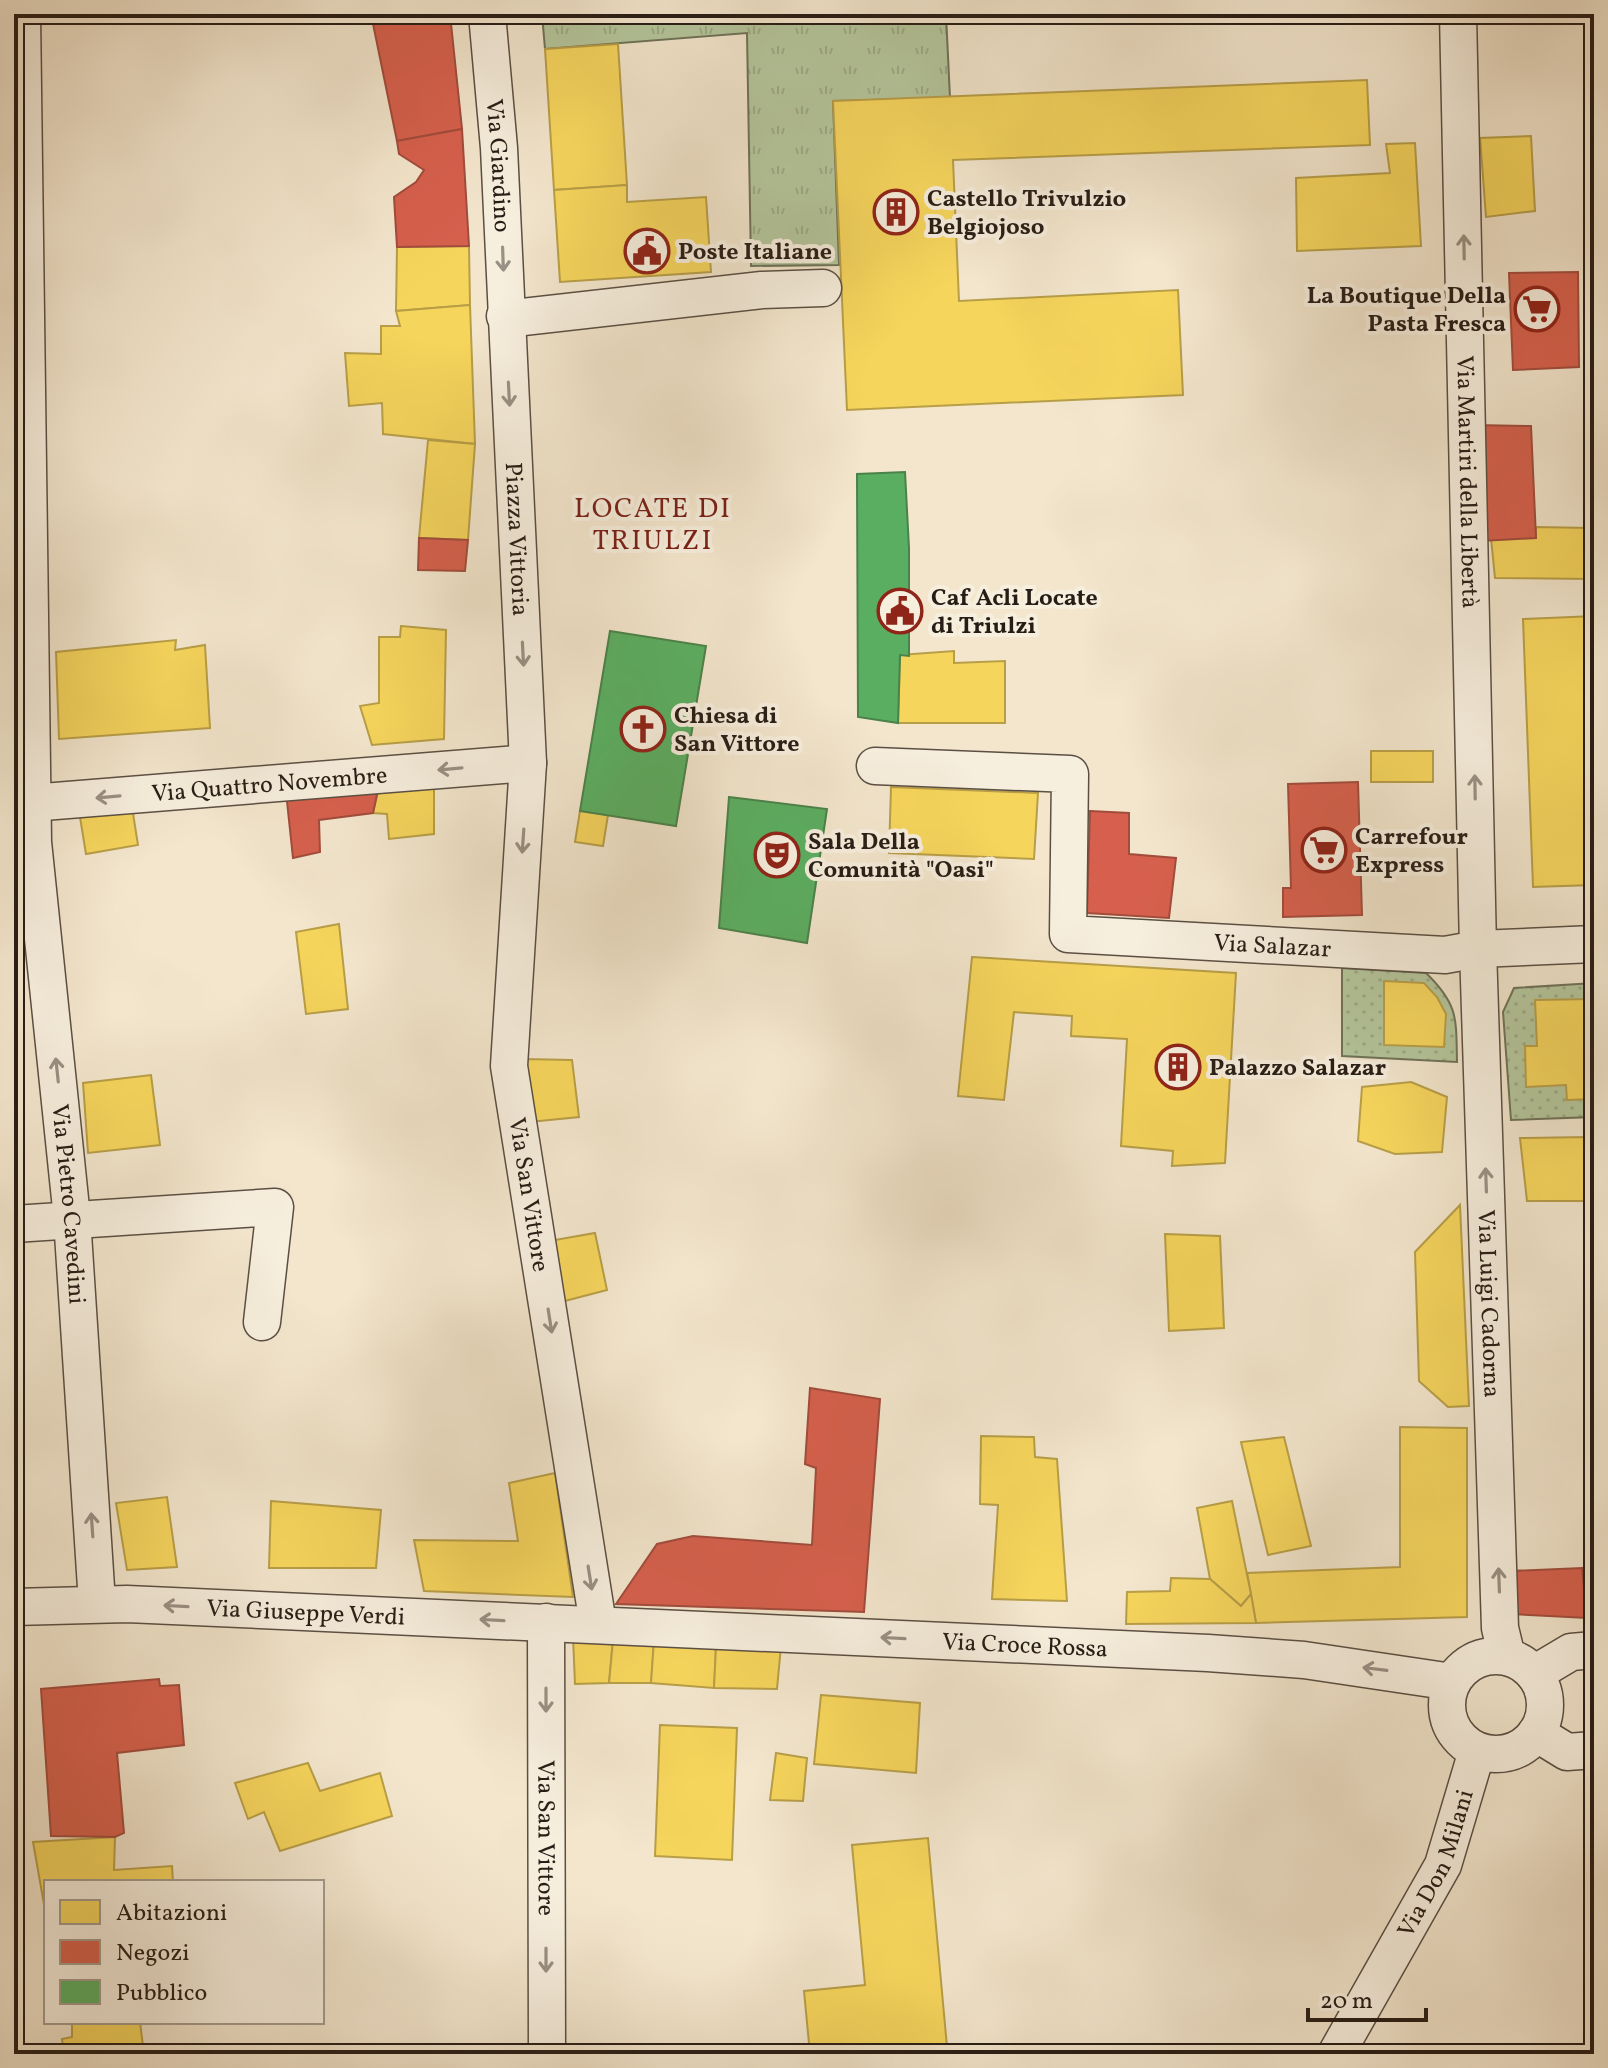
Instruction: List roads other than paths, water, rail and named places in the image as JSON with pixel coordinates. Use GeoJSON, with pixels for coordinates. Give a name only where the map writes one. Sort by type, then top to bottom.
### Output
{"type":"FeatureCollection","features":[{"type":"Feature","properties":{"kind":"street","name":"Via Pietro Cavedini"},"geometry":{"type":"LineString","coordinates":[[22,14],[24,809],[33,842],[72,1218],[97,1603]]}},
{"type":"Feature","properties":{"kind":"street","name":"Via Giardino"},"geometry":{"type":"LineString","coordinates":[[487,14],[499,148],[505,316]]}},
{"type":"Feature","properties":{"kind":"street","name":"Via Martiri della Libertà"},"geometry":{"type":"LineString","coordinates":[[1458,14],[1478,949]]}},
{"type":"Feature","properties":{"kind":"street"},"geometry":{"type":"LineString","coordinates":[[505,316],[523,317],[762,290],[823,288]]}},
{"type":"Feature","properties":{"kind":"street","name":"Piazza Vittoria"},"geometry":{"type":"LineString","coordinates":[[505,316],[528,763]]}},
{"type":"Feature","properties":{"kind":"street","name":"Via Quattro Novembre"},"geometry":{"type":"LineString","coordinates":[[24,809],[43,802],[528,763]]}},
{"type":"Feature","properties":{"kind":"street","name":"Via San Vittore"},"geometry":{"type":"LineString","coordinates":[[528,763],[509,1066],[598,1624]]}},
{"type":"Feature","properties":{"kind":"street","name":"Via Salazar"},"geometry":{"type":"LineString","coordinates":[[875,766],[1070,774],[1068,934],[1445,955],[1478,949],[1594,944]]}},
{"type":"Feature","properties":{"kind":"street","name":"Via Luigi Cadorna"},"geometry":{"type":"LineString","coordinates":[[1478,949],[1500,1628],[1520,1666]]}},
{"type":"Feature","properties":{"kind":"street"},"geometry":{"type":"LineString","coordinates":[[14,1224],[275,1207],[262,1322]]}},
{"type":"Feature","properties":{"kind":"street","name":"Via Giuseppe Verdi"},"geometry":{"type":"LineString","coordinates":[[14,1607],[97,1603],[598,1624]]}},
{"type":"Feature","properties":{"kind":"street","name":"Via San Vittore"},"geometry":{"type":"LineString","coordinates":[[546,1622],[547,2054]]}},
{"type":"Feature","properties":{"kind":"street","name":"Via Croce Rossa"},"geometry":{"type":"LineString","coordinates":[[598,1624],[1281,1657],[1405,1672],[1452,1682]]}},
{"type":"Feature","properties":{"kind":"street"},"geometry":{"type":"LineString","coordinates":[[1520,1666],[1571,1652],[1594,1650]]}},
{"type":"Feature","properties":{"kind":"street"},"geometry":{"type":"LineString","coordinates":[[1491,1656],[1520,1666],[1542,1687],[1545,1703],[1536,1733],[1525,1745],[1510,1753],[1494,1755],[1477,1751],[1452,1730],[1447,1714],[1452,1682],[1462,1669],[1476,1660],[1491,1656]]}},
{"type":"Feature","properties":{"kind":"street"},"geometry":{"type":"LineString","coordinates":[[1536,1733],[1567,1752],[1594,1750]]}},
{"type":"Feature","properties":{"kind":"street","name":"Via Don Milani"},"geometry":{"type":"LineString","coordinates":[[1336,2054],[1443,1865],[1477,1751]]}},
{"type":"Feature","properties":{"kind":"place","name":"Castello Trivulzio Belgiojoso"},"geometry":{"type":"Point","coordinates":[896,212]}},
{"type":"Feature","properties":{"kind":"place","name":"Poste Italiane"},"geometry":{"type":"Point","coordinates":[647,251]}},
{"type":"Feature","properties":{"kind":"place","name":"La Boutique Della Pasta Fresca"},"geometry":{"type":"Point","coordinates":[1537,309]}},
{"type":"Feature","properties":{"kind":"place","name":"Caf Acli Locate di Triulzi"},"geometry":{"type":"Point","coordinates":[900,611]}},
{"type":"Feature","properties":{"kind":"place","name":"Chiesa di San Vittore"},"geometry":{"type":"Point","coordinates":[643,729]}},
{"type":"Feature","properties":{"kind":"place","name":"Carrefour Express"},"geometry":{"type":"Point","coordinates":[1324,850]}},
{"type":"Feature","properties":{"kind":"place","name":"Sala Della Comunità \"Oasi\""},"geometry":{"type":"Point","coordinates":[777,855]}},
{"type":"Feature","properties":{"kind":"place","name":"Palazzo Salazar"},"geometry":{"type":"Point","coordinates":[1178,1067]}},
{"type":"Feature","properties":{"kind":"district","name":"LOCATE DI TRIULZI"},"geometry":{"type":"Point","coordinates":[653,523]}}]}
